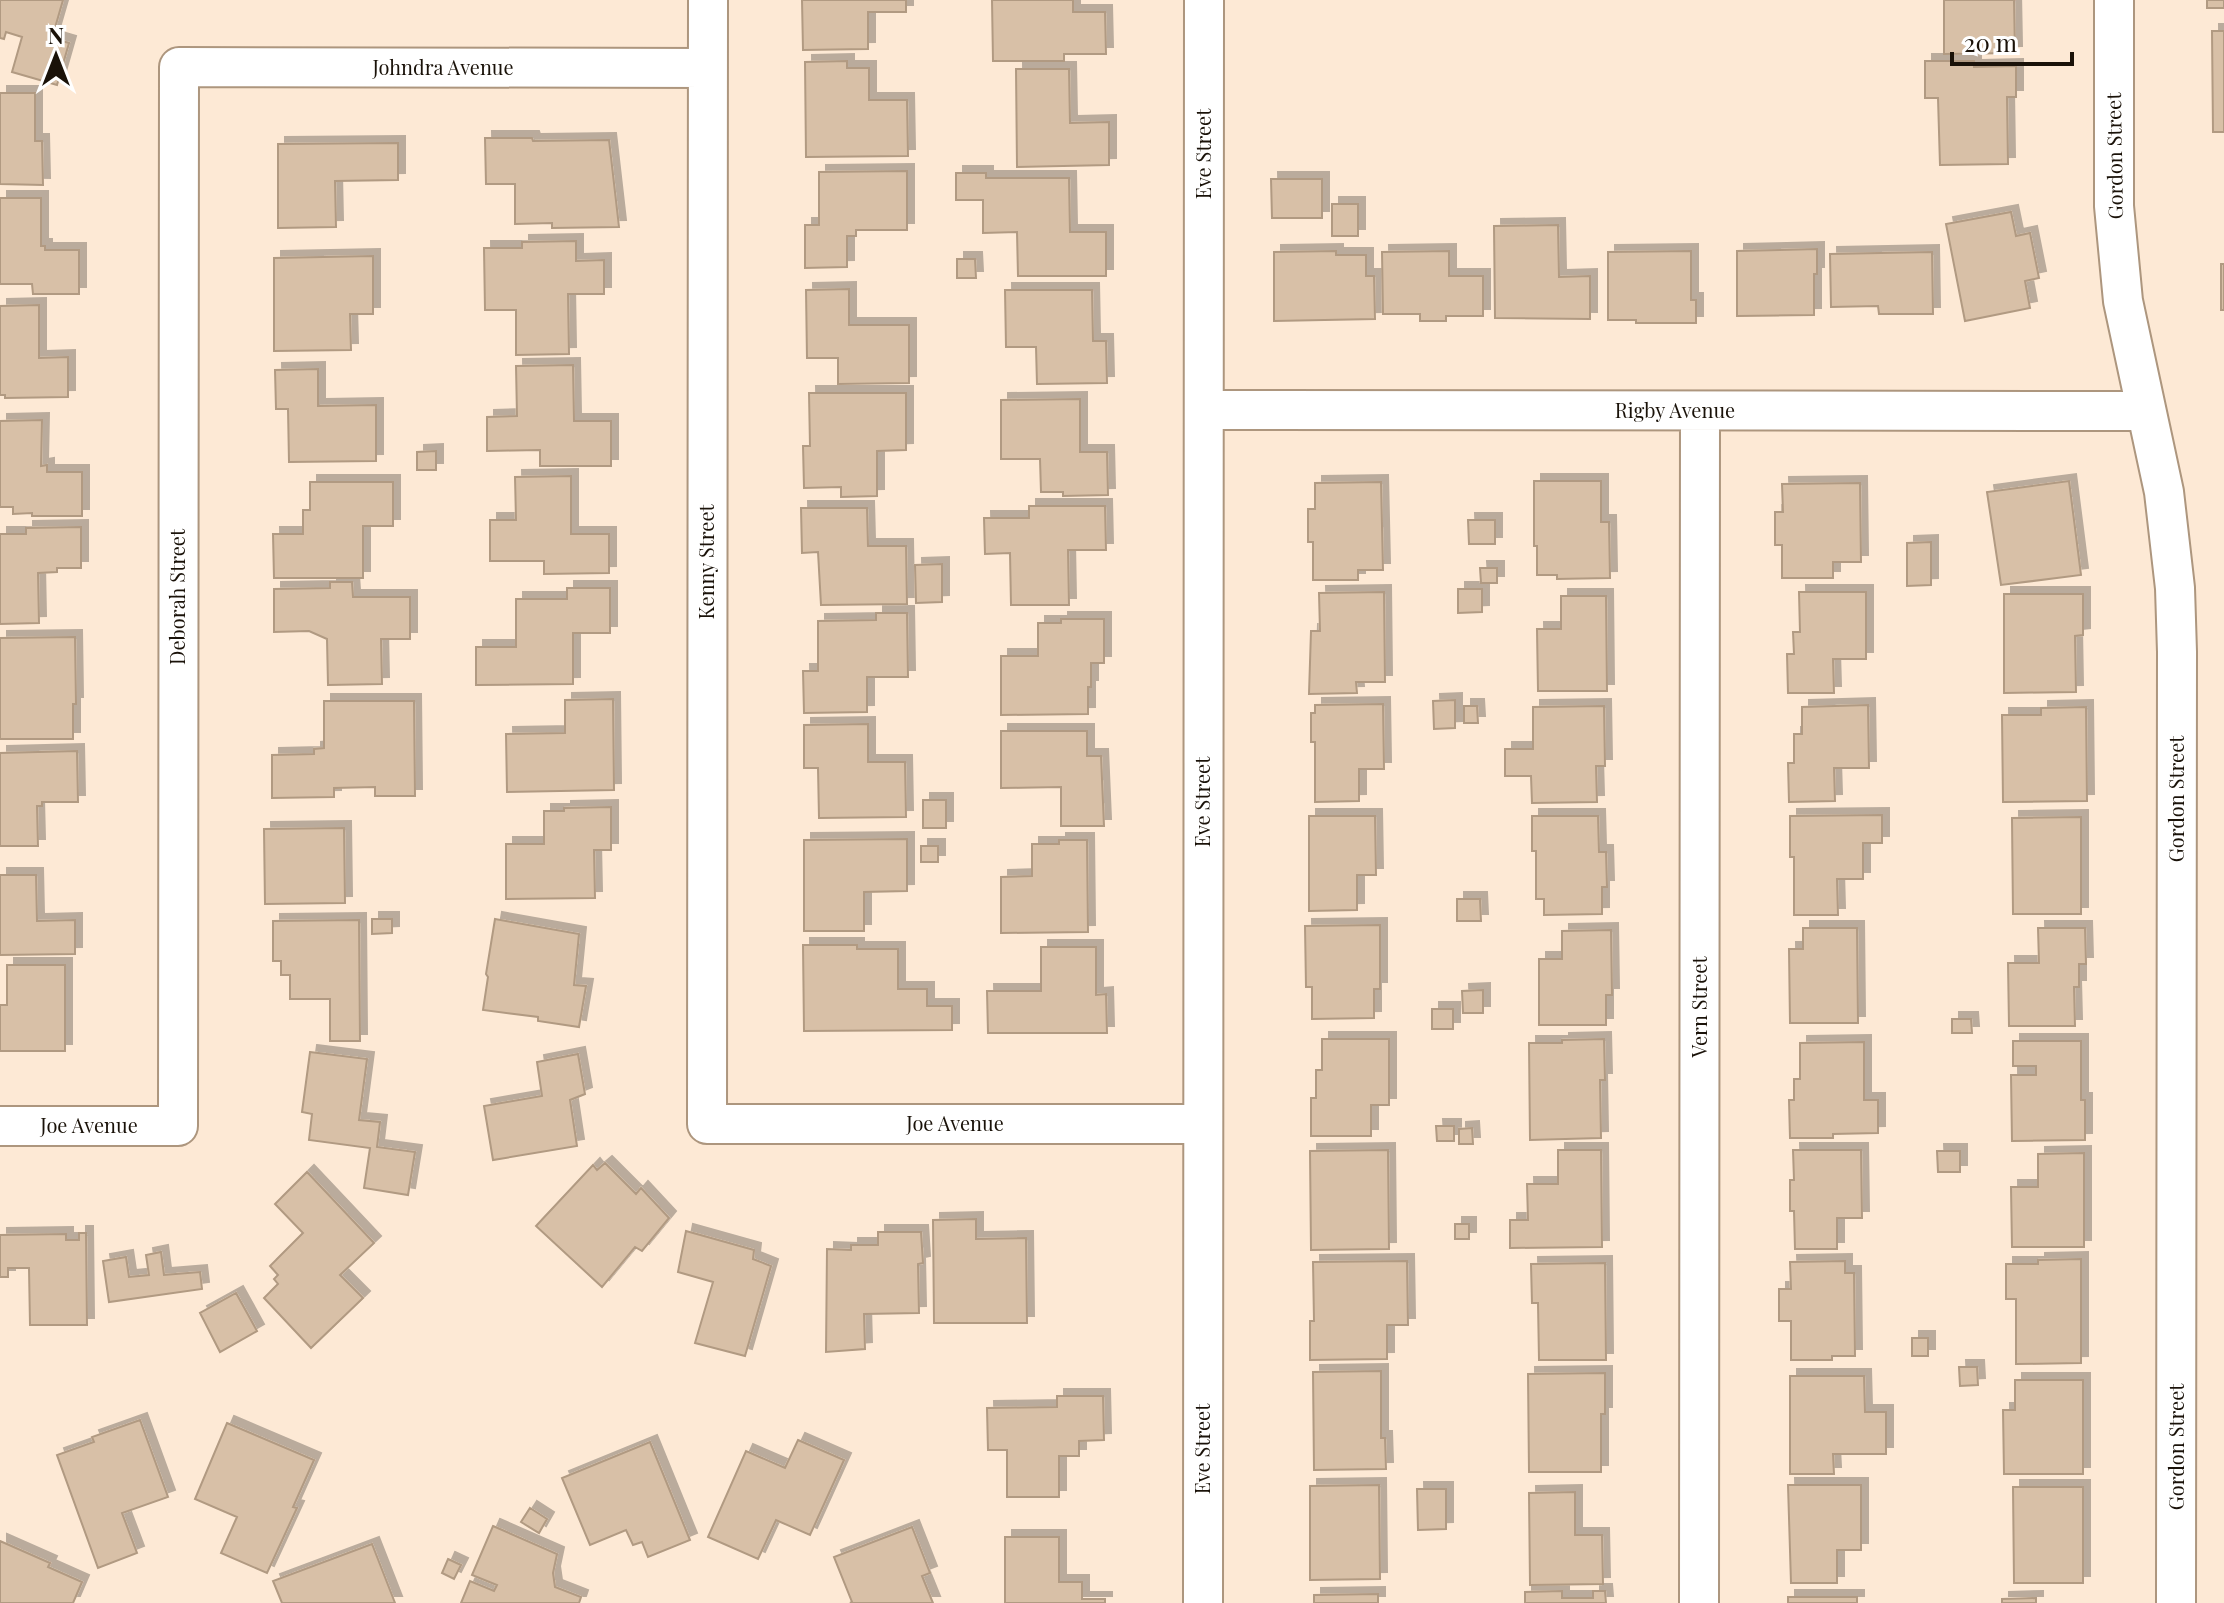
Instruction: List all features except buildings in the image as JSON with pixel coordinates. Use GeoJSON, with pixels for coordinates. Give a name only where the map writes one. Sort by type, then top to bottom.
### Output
{"type":"FeatureCollection","features":[{"type":"Feature","properties":{"kind":"street","name":"Kenny Street"},"geometry":{"type":"LineString","coordinates":[[707,1124],[708,0]]}},
{"type":"Feature","properties":{"kind":"street","name":"Eve Street"},"geometry":{"type":"LineString","coordinates":[[1203,1603],[1204,0]]}},
{"type":"Feature","properties":{"kind":"street","name":"Gordon Street"},"geometry":{"type":"LineString","coordinates":[[2114,0],[2114,206],[2123,301],[2164,492],[2175,588],[2176,1603]]}},
{"type":"Feature","properties":{"kind":"street","name":"Johndra Avenue"},"geometry":{"type":"LineString","coordinates":[[179,67],[708,68]]}},
{"type":"Feature","properties":{"kind":"street","name":"Deborah Street"},"geometry":{"type":"LineString","coordinates":[[178,1126],[179,67]]}},
{"type":"Feature","properties":{"kind":"street","name":"Rigby Avenue"},"geometry":{"type":"LineString","coordinates":[[1204,410],[2146,411]]}},
{"type":"Feature","properties":{"kind":"street","name":"Vern Street"},"geometry":{"type":"LineString","coordinates":[[1699,1603],[1700,411]]}},
{"type":"Feature","properties":{"kind":"street","name":"Joe Avenue"},"geometry":{"type":"LineString","coordinates":[[707,1124],[1203,1124]]}},
{"type":"Feature","properties":{"kind":"street","name":"Joe Avenue"},"geometry":{"type":"LineString","coordinates":[[0,1126],[178,1126]]}}]}
